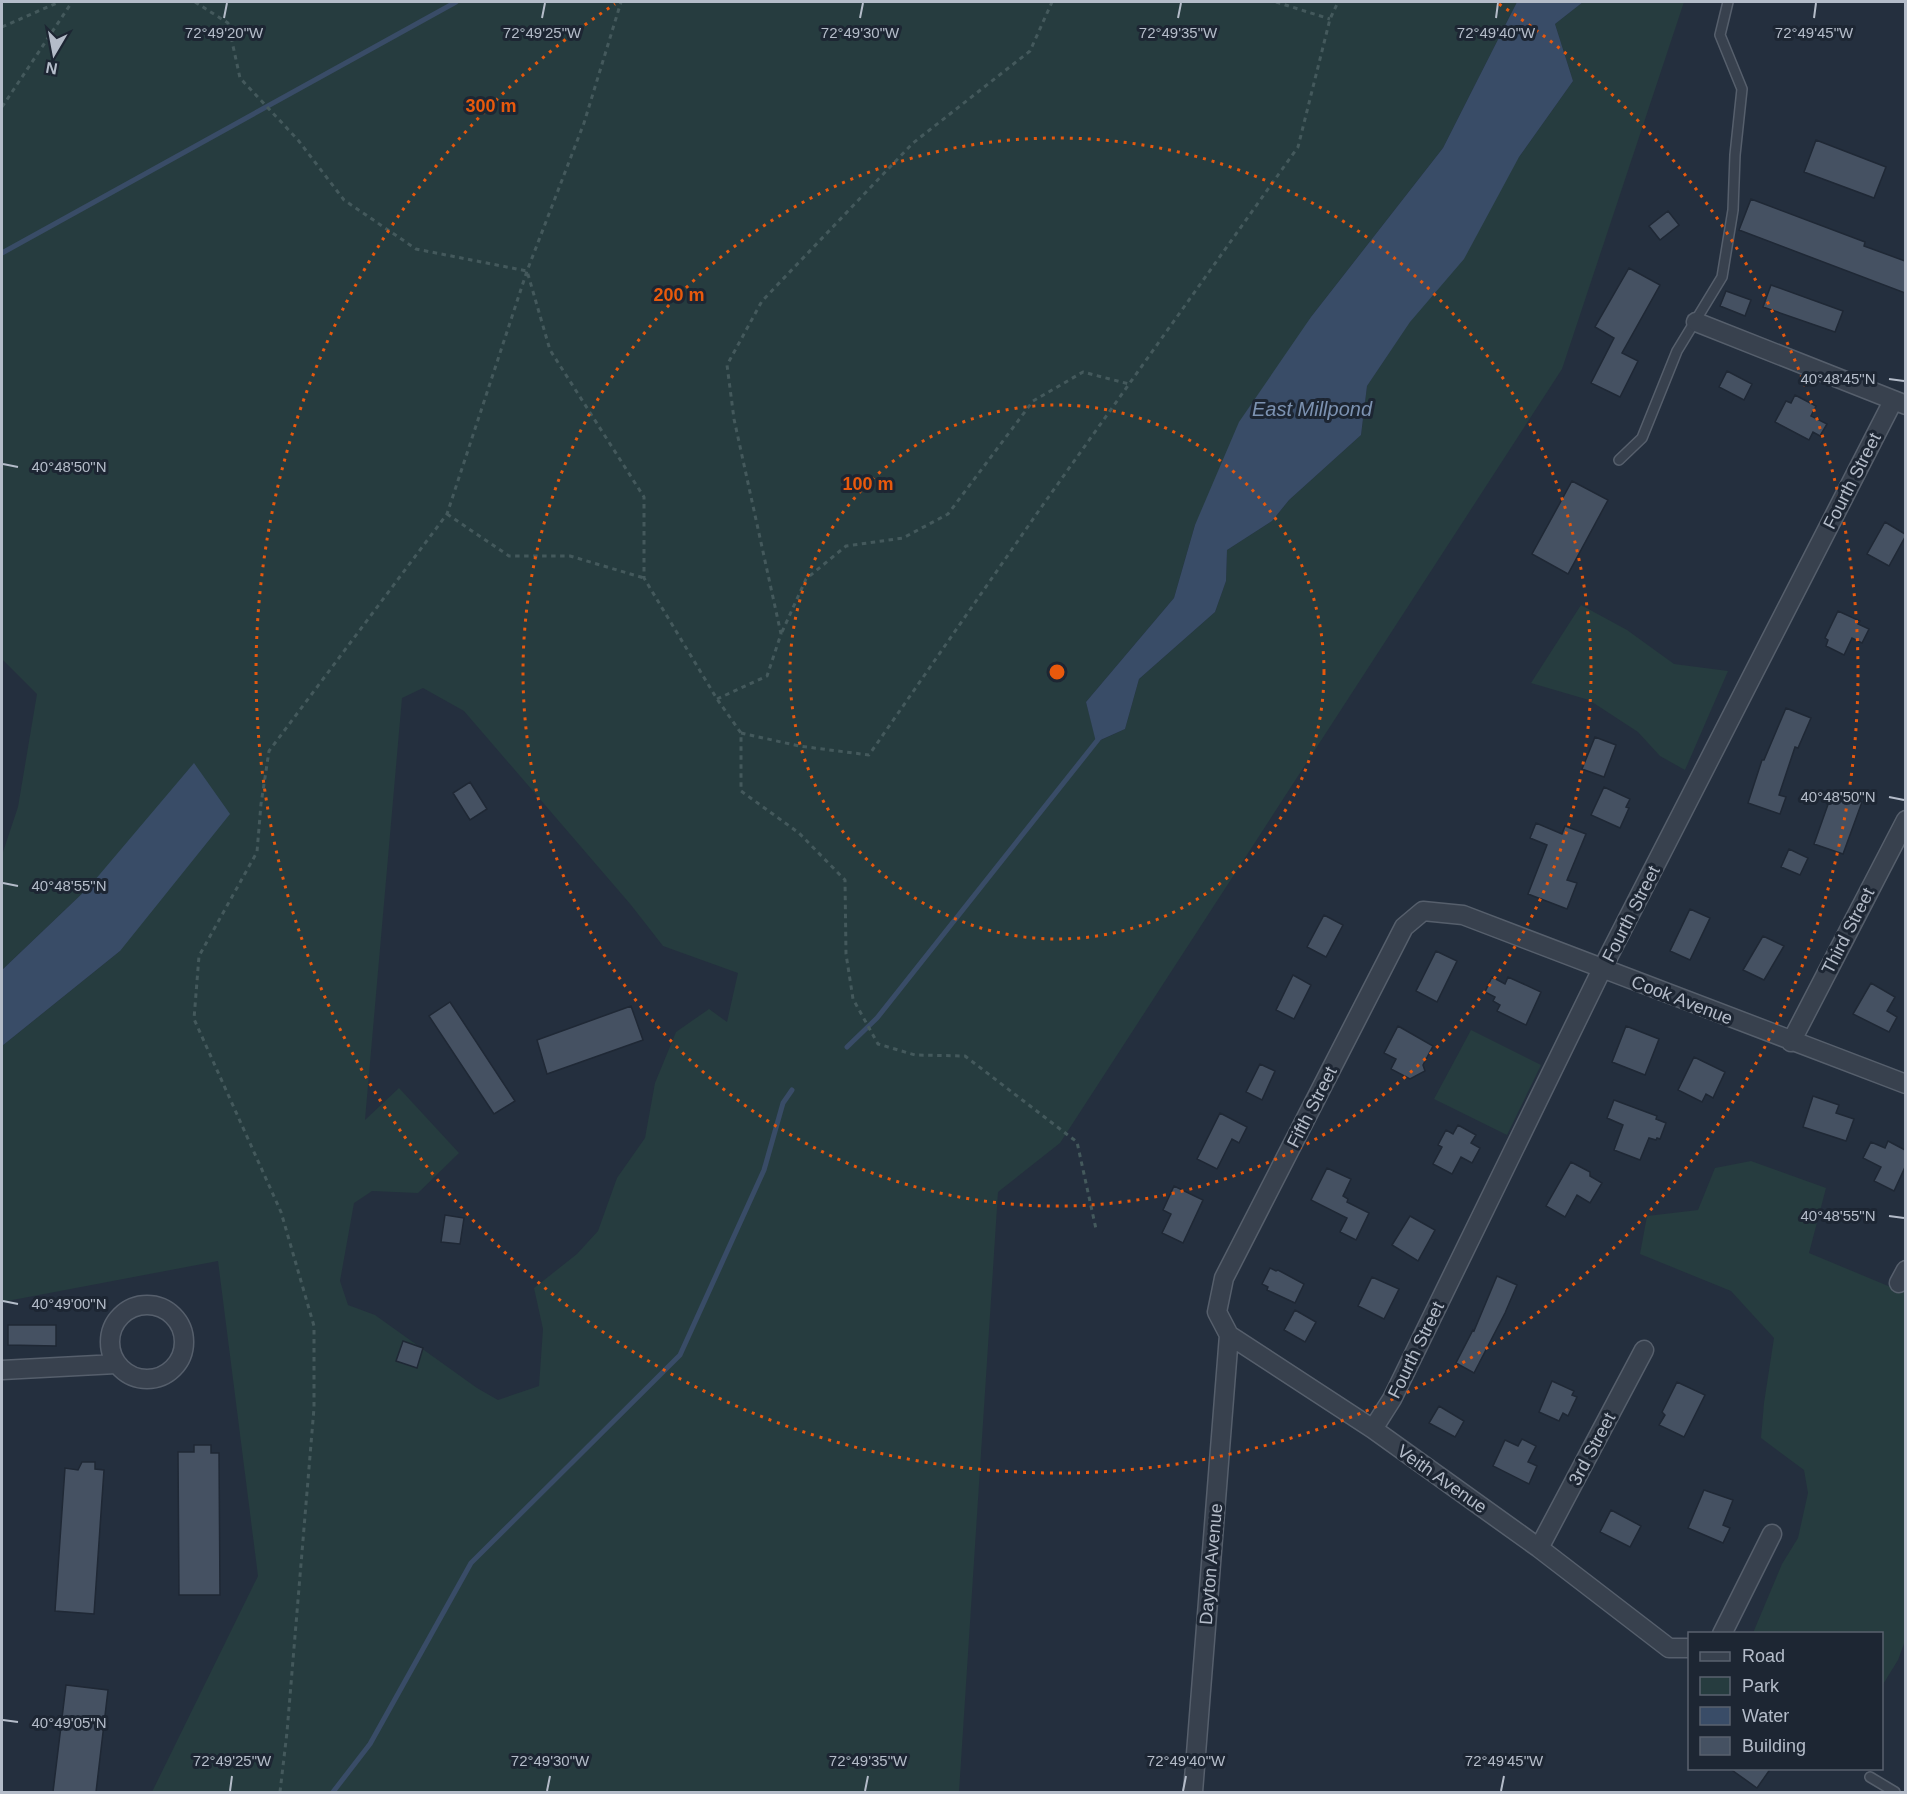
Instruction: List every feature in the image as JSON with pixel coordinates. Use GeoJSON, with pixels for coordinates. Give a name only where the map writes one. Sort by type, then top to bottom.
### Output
{"type":"FeatureCollection","features":[{"type":"Feature","properties":{"kind":"street"},"geometry":{"type":"LineString","coordinates":[[1696,322],[1899,403]]}},
{"type":"Feature","properties":{"kind":"street","name":"Fourth Street"},"geometry":{"type":"LineString","coordinates":[[1373,1429],[1392,1399],[1602,969],[1899,403]]}},
{"type":"Feature","properties":{"kind":"street","name":"Third Street"},"geometry":{"type":"LineString","coordinates":[[1791,1042],[1905,820]]}},
{"type":"Feature","properties":{"kind":"street","name":"Cook Avenue"},"geometry":{"type":"LineString","coordinates":[[1423,911],[1463,915],[1905,1084]]}},
{"type":"Feature","properties":{"kind":"street","name":"Fifth Street"},"geometry":{"type":"LineString","coordinates":[[1217,1312],[1224,1278],[1404,927],[1423,911]]}},
{"type":"Feature","properties":{"kind":"street"},"geometry":{"type":"LineString","coordinates":[[2,1370],[116,1364],[131,1376],[149,1380],[162,1377],[180,1360],[184,1347],[184,1335],[179,1323],[170,1313],[160,1307],[137,1306],[126,1311],[117,1319],[111,1330],[109,1341],[116,1364]]}},
{"type":"Feature","properties":{"kind":"street","name":"Veith Avenue"},"geometry":{"type":"LineString","coordinates":[[1217,1312],[1229,1335],[1373,1429],[1539,1548],[1669,1648],[1688,1648]]}},
{"type":"Feature","properties":{"kind":"street","name":"Dayton Avenue"},"geometry":{"type":"LineString","coordinates":[[1193,1792],[1229,1335]]}},
{"type":"Feature","properties":{"kind":"street","name":"3rd Street"},"geometry":{"type":"LineString","coordinates":[[1539,1548],[1644,1350]]}},
{"type":"Feature","properties":{"kind":"street"},"geometry":{"type":"LineString","coordinates":[[1723,1632],[1772,1534]]}},
{"type":"Feature","properties":{"kind":"lane"},"geometry":{"type":"LineString","coordinates":[[1619,460],[1641,438],[1677,351],[1722,277],[1733,210],[1735,155],[1742,89],[1720,34],[1728,2]]}},
{"type":"Feature","properties":{"kind":"lane"},"geometry":{"type":"LineString","coordinates":[[1870,1778],[1895,1792]]}},
{"type":"Feature","properties":{"kind":"path"},"geometry":{"type":"LineString","coordinates":[[2,27],[59,2]]}},
{"type":"Feature","properties":{"kind":"path"},"geometry":{"type":"LineString","coordinates":[[2,107],[72,2]]}},
{"type":"Feature","properties":{"kind":"path"},"geometry":{"type":"LineString","coordinates":[[195,2],[228,23],[240,78],[298,140],[344,200],[416,249],[527,271]]}},
{"type":"Feature","properties":{"kind":"path"},"geometry":{"type":"LineString","coordinates":[[280,1792],[314,1408],[314,1326],[281,1212],[195,1018],[199,956],[257,852],[269,751],[447,514],[527,271],[584,123],[621,2]]}},
{"type":"Feature","properties":{"kind":"path"},"geometry":{"type":"LineString","coordinates":[[781,634],[734,419],[727,365],[762,301],[913,143],[1030,51],[1052,2]]}},
{"type":"Feature","properties":{"kind":"path"},"geometry":{"type":"LineString","coordinates":[[1276,2],[1330,18]]}},
{"type":"Feature","properties":{"kind":"path"},"geometry":{"type":"LineString","coordinates":[[741,733],[799,746],[869,755],[1298,147],[1330,18],[1338,2]]}},
{"type":"Feature","properties":{"kind":"path"},"geometry":{"type":"LineString","coordinates":[[527,271],[550,350],[644,497],[644,578],[717,699],[741,733],[741,791],[799,833],[845,880],[846,954],[853,999],[878,1044],[915,1055],[965,1056],[1077,1142],[1096,1229]]}},
{"type":"Feature","properties":{"kind":"path"},"geometry":{"type":"LineString","coordinates":[[717,699],[767,676],[781,634],[806,579],[846,546],[903,538],[948,514],[1033,401],[1083,372],[1129,384]]}},
{"type":"Feature","properties":{"kind":"path"},"geometry":{"type":"LineString","coordinates":[[447,514],[509,556],[570,556],[644,578]]}},
{"type":"Feature","properties":{"kind":"green space"},"geometry":{"type":"Polygon","coordinates":[[[2,2],[1517,2],[1443,148],[1311,317],[1195,525],[1174,598],[1086,702],[1097,742],[1125,729],[1139,679],[1215,612],[1226,581],[1227,550],[1272,521],[1289,500],[1361,435],[1367,386],[1519,157],[1573,81],[1555,24],[1583,2],[1684,2],[1562,369],[1060,1143],[998,1192],[959,1792],[152,1792],[258,1576],[218,1261],[2,1302],[2,1046],[120,951],[89,887],[2,970],[2,855],[18,807],[37,694],[2,659],[2,2]],[[423,688],[402,698],[365,1120],[399,1088],[459,1153],[418,1193],[372,1191],[354,1203],[340,1281],[348,1305],[375,1315],[477,1388],[498,1400],[539,1386],[543,1329],[534,1288],[577,1254],[598,1231],[617,1178],[645,1138],[655,1083],[676,1032],[709,1009],[727,1022],[738,973],[663,946],[631,905],[464,711],[423,688]]]}},
{"type":"Feature","properties":{"kind":"green space"},"geometry":{"type":"Polygon","coordinates":[[[1581,605],[1627,630],[1674,664],[1728,671],[1685,770],[1660,756],[1638,732],[1589,700],[1531,683],[1581,605]]]}},
{"type":"Feature","properties":{"kind":"green space"},"geometry":{"type":"Polygon","coordinates":[[[1471,1030],[1541,1065],[1507,1135],[1434,1099],[1471,1030]]]}},
{"type":"Feature","properties":{"kind":"green space"},"geometry":{"type":"Polygon","coordinates":[[[1751,1161],[1826,1188],[1809,1253],[1905,1293],[1905,1641],[1898,1660],[1883,1684],[1883,1632],[1753,1632],[1782,1564],[1798,1538],[1808,1493],[1804,1470],[1761,1438],[1774,1338],[1731,1291],[1640,1254],[1647,1216],[1698,1210],[1715,1168],[1751,1161]]]}},
{"type":"Feature","properties":{"kind":"water","name":"East Millpond"},"geometry":{"type":"Polygon","coordinates":[[[1517,2],[1583,2],[1555,24],[1573,81],[1519,157],[1464,259],[1410,322],[1367,386],[1361,435],[1289,500],[1272,521],[1227,550],[1226,581],[1215,612],[1139,679],[1125,729],[1096,742],[1086,702],[1174,598],[1195,525],[1239,422],[1311,317],[1443,148],[1517,2]]]}},
{"type":"Feature","properties":{"kind":"water"},"geometry":{"type":"Polygon","coordinates":[[[194,763],[230,814],[120,951],[2,1046],[2,970],[89,887],[194,763]]]}},
{"type":"Feature","properties":{"kind":"building"},"geometry":{"type":"Polygon","coordinates":[[[1816,140],[1886,167],[1874,198],[1804,172],[1816,140]]]}},
{"type":"Feature","properties":{"kind":"building"},"geometry":{"type":"Polygon","coordinates":[[[1751,199],[1865,242],[1864,246],[1905,261],[1905,293],[1739,230],[1751,199]]]}},
{"type":"Feature","properties":{"kind":"building"},"geometry":{"type":"Polygon","coordinates":[[[1668,211],[1679,225],[1660,240],[1649,226],[1668,211]]]}},
{"type":"Feature","properties":{"kind":"building"},"geometry":{"type":"Polygon","coordinates":[[[1629,268],[1660,285],[1622,353],[1638,361],[1620,397],[1591,383],[1614,338],[1595,327],[1629,268]]]}},
{"type":"Feature","properties":{"kind":"building"},"geometry":{"type":"Polygon","coordinates":[[[1771,285],[1843,311],[1835,332],[1763,307],[1771,285]]]}},
{"type":"Feature","properties":{"kind":"building"},"geometry":{"type":"Polygon","coordinates":[[[1726,291],[1751,300],[1745,316],[1720,306],[1726,291]]]}},
{"type":"Feature","properties":{"kind":"building"},"geometry":{"type":"Polygon","coordinates":[[[1727,371],[1752,384],[1744,400],[1719,387],[1727,371]]]}},
{"type":"Feature","properties":{"kind":"building"},"geometry":{"type":"Polygon","coordinates":[[[1795,395],[1816,406],[1811,416],[1827,424],[1820,436],[1813,432],[1809,440],[1775,422],[1786,401],[1791,403],[1795,395]]]}},
{"type":"Feature","properties":{"kind":"building"},"geometry":{"type":"Polygon","coordinates":[[[1572,481],[1608,500],[1568,574],[1532,554],[1572,481]]]}},
{"type":"Feature","properties":{"kind":"building"},"geometry":{"type":"Polygon","coordinates":[[[1885,522],[1905,534],[1889,566],[1867,554],[1885,522]]]}},
{"type":"Feature","properties":{"kind":"building"},"geometry":{"type":"Polygon","coordinates":[[[1838,611],[1860,621],[1858,624],[1869,629],[1862,643],[1852,638],[1844,655],[1826,646],[1828,640],[1825,638],[1838,611]]]}},
{"type":"Feature","properties":{"kind":"building"},"geometry":{"type":"Polygon","coordinates":[[[1786,708],[1811,718],[1798,748],[1795,747],[1779,795],[1786,797],[1780,814],[1748,803],[1762,760],[1764,760],[1786,708]]]}},
{"type":"Feature","properties":{"kind":"building"},"geometry":{"type":"Polygon","coordinates":[[[1595,737],[1616,745],[1604,777],[1582,769],[1595,737]]]}},
{"type":"Feature","properties":{"kind":"building"},"geometry":{"type":"Polygon","coordinates":[[[470,782],[487,809],[470,820],[453,793],[470,782]]]}},
{"type":"Feature","properties":{"kind":"building"},"geometry":{"type":"Polygon","coordinates":[[[1604,787],[1630,799],[1626,807],[1629,808],[1620,828],[1591,815],[1604,787]]]}},
{"type":"Feature","properties":{"kind":"building"},"geometry":{"type":"Polygon","coordinates":[[[1840,794],[1862,802],[1843,854],[1814,844],[1831,796],[1837,799],[1840,794]]]}},
{"type":"Feature","properties":{"kind":"building"},"geometry":{"type":"Polygon","coordinates":[[[1536,823],[1562,834],[1565,826],[1586,834],[1567,880],[1577,883],[1567,909],[1528,894],[1547,845],[1530,838],[1536,823]]]}},
{"type":"Feature","properties":{"kind":"building"},"geometry":{"type":"Polygon","coordinates":[[[1789,849],[1808,858],[1800,875],[1781,867],[1789,849]]]}},
{"type":"Feature","properties":{"kind":"building"},"geometry":{"type":"Polygon","coordinates":[[[1690,909],[1710,918],[1690,960],[1670,951],[1690,909]]]}},
{"type":"Feature","properties":{"kind":"building"},"geometry":{"type":"Polygon","coordinates":[[[1324,915],[1343,925],[1326,957],[1307,947],[1324,915]]]}},
{"type":"Feature","properties":{"kind":"building"},"geometry":{"type":"Polygon","coordinates":[[[1763,936],[1784,946],[1764,980],[1743,970],[1763,936]]]}},
{"type":"Feature","properties":{"kind":"building"},"geometry":{"type":"Polygon","coordinates":[[[1436,951],[1457,961],[1437,1002],[1416,991],[1436,951]]]}},
{"type":"Feature","properties":{"kind":"building"},"geometry":{"type":"Polygon","coordinates":[[[1293,975],[1311,985],[1294,1019],[1276,1010],[1293,975]]]}},
{"type":"Feature","properties":{"kind":"building"},"geometry":{"type":"Polygon","coordinates":[[[1492,977],[1505,984],[1508,977],[1541,992],[1526,1025],[1497,1011],[1500,1005],[1493,1001],[1495,997],[1485,992],[1492,977]]]}},
{"type":"Feature","properties":{"kind":"building"},"geometry":{"type":"Polygon","coordinates":[[[1871,983],[1895,997],[1887,1011],[1897,1017],[1889,1032],[1853,1014],[1871,983]]]}},
{"type":"Feature","properties":{"kind":"building"},"geometry":{"type":"Polygon","coordinates":[[[450,1002],[515,1101],[494,1114],[429,1016],[450,1002]]]}},
{"type":"Feature","properties":{"kind":"building"},"geometry":{"type":"Polygon","coordinates":[[[631,1006],[643,1040],[547,1074],[537,1040],[631,1006]]]}},
{"type":"Feature","properties":{"kind":"building"},"geometry":{"type":"Polygon","coordinates":[[[1398,1026],[1433,1046],[1423,1065],[1425,1071],[1410,1079],[1391,1069],[1396,1059],[1384,1053],[1398,1026]]]}},
{"type":"Feature","properties":{"kind":"building"},"geometry":{"type":"Polygon","coordinates":[[[1626,1026],[1659,1039],[1645,1075],[1612,1062],[1626,1026]]]}},
{"type":"Feature","properties":{"kind":"building"},"geometry":{"type":"Polygon","coordinates":[[[1694,1057],[1725,1072],[1713,1098],[1706,1094],[1702,1102],[1678,1090],[1694,1057]]]}},
{"type":"Feature","properties":{"kind":"building"},"geometry":{"type":"Polygon","coordinates":[[[1260,1064],[1275,1071],[1262,1100],[1246,1092],[1260,1064]]]}},
{"type":"Feature","properties":{"kind":"building"},"geometry":{"type":"Polygon","coordinates":[[[1813,1096],[1839,1105],[1836,1113],[1854,1119],[1846,1141],[1803,1127],[1813,1096]]]}},
{"type":"Feature","properties":{"kind":"building"},"geometry":{"type":"Polygon","coordinates":[[[1614,1100],[1657,1116],[1656,1119],[1666,1123],[1660,1139],[1649,1138],[1640,1160],[1614,1150],[1623,1125],[1607,1118],[1614,1100]]]}},
{"type":"Feature","properties":{"kind":"building"},"geometry":{"type":"Polygon","coordinates":[[[1220,1113],[1247,1127],[1239,1143],[1232,1139],[1217,1169],[1197,1159],[1220,1113]]]}},
{"type":"Feature","properties":{"kind":"building"},"geometry":{"type":"Polygon","coordinates":[[[1458,1125],[1476,1135],[1471,1143],[1480,1148],[1472,1163],[1461,1157],[1452,1174],[1433,1164],[1442,1147],[1438,1145],[1446,1130],[1453,1134],[1458,1125]]]}},
{"type":"Feature","properties":{"kind":"building"},"geometry":{"type":"Polygon","coordinates":[[[1888,1141],[1905,1150],[1905,1167],[1894,1191],[1874,1181],[1881,1167],[1863,1158],[1871,1142],[1885,1148],[1888,1141]]]}},
{"type":"Feature","properties":{"kind":"building"},"geometry":{"type":"Polygon","coordinates":[[[1571,1162],[1590,1172],[1590,1176],[1602,1183],[1590,1203],[1577,1195],[1565,1217],[1546,1206],[1571,1162]]]}},
{"type":"Feature","properties":{"kind":"building"},"geometry":{"type":"Polygon","coordinates":[[[1327,1168],[1351,1179],[1343,1196],[1348,1199],[1347,1202],[1369,1213],[1356,1240],[1340,1232],[1347,1218],[1311,1200],[1327,1168]]]}},
{"type":"Feature","properties":{"kind":"building"},"geometry":{"type":"Polygon","coordinates":[[[1174,1186],[1203,1200],[1183,1243],[1162,1233],[1171,1214],[1163,1210],[1174,1186]]]}},
{"type":"Feature","properties":{"kind":"building"},"geometry":{"type":"Polygon","coordinates":[[[445,1215],[464,1218],[460,1244],[441,1242],[445,1215]]]}},
{"type":"Feature","properties":{"kind":"building"},"geometry":{"type":"Polygon","coordinates":[[[1410,1216],[1435,1230],[1418,1261],[1392,1245],[1410,1216]]]}},
{"type":"Feature","properties":{"kind":"building"},"geometry":{"type":"Polygon","coordinates":[[[1270,1268],[1304,1284],[1295,1303],[1267,1290],[1268,1287],[1262,1284],[1270,1268]]]}},
{"type":"Feature","properties":{"kind":"building"},"geometry":{"type":"Polygon","coordinates":[[[1497,1276],[1517,1285],[1474,1373],[1456,1363],[1474,1331],[1497,1276]]]}},
{"type":"Feature","properties":{"kind":"building"},"geometry":{"type":"Polygon","coordinates":[[[1372,1277],[1399,1289],[1384,1319],[1358,1306],[1372,1277]]]}},
{"type":"Feature","properties":{"kind":"building"},"geometry":{"type":"Polygon","coordinates":[[[1295,1310],[1316,1322],[1305,1342],[1284,1330],[1295,1310]]]}},
{"type":"Feature","properties":{"kind":"building"},"geometry":{"type":"Polygon","coordinates":[[[8,1325],[56,1325],[56,1346],[8,1345],[8,1325]]]}},
{"type":"Feature","properties":{"kind":"building"},"geometry":{"type":"Polygon","coordinates":[[[403,1341],[423,1348],[417,1368],[396,1361],[403,1341]]]}},
{"type":"Feature","properties":{"kind":"building"},"geometry":{"type":"Polygon","coordinates":[[[1552,1381],[1574,1391],[1572,1395],[1577,1397],[1568,1416],[1563,1413],[1559,1421],[1539,1412],[1552,1381]]]}},
{"type":"Feature","properties":{"kind":"building"},"geometry":{"type":"Polygon","coordinates":[[[1677,1382],[1705,1395],[1684,1437],[1659,1425],[1665,1415],[1662,1412],[1677,1382]]]}},
{"type":"Feature","properties":{"kind":"building"},"geometry":{"type":"Polygon","coordinates":[[[1439,1406],[1464,1421],[1455,1437],[1429,1423],[1439,1406]]]}},
{"type":"Feature","properties":{"kind":"building"},"geometry":{"type":"Polygon","coordinates":[[[1522,1439],[1536,1446],[1528,1462],[1537,1466],[1529,1484],[1493,1466],[1505,1440],[1518,1446],[1522,1439]]]}},
{"type":"Feature","properties":{"kind":"building"},"geometry":{"type":"Polygon","coordinates":[[[194,1445],[211,1445],[211,1453],[219,1453],[220,1595],[179,1595],[178,1452],[194,1452],[194,1445]]]}},
{"type":"Feature","properties":{"kind":"building"},"geometry":{"type":"Polygon","coordinates":[[[82,1462],[95,1462],[95,1469],[104,1470],[94,1614],[55,1611],[65,1468],[78,1470],[82,1462]]]}},
{"type":"Feature","properties":{"kind":"building"},"geometry":{"type":"Polygon","coordinates":[[[1704,1490],[1733,1500],[1723,1525],[1730,1528],[1723,1543],[1688,1528],[1704,1490]]]}},
{"type":"Feature","properties":{"kind":"building"},"geometry":{"type":"Polygon","coordinates":[[[1611,1510],[1641,1526],[1630,1547],[1600,1532],[1611,1510]]]}},
{"type":"Feature","properties":{"kind":"building"},"geometry":{"type":"Polygon","coordinates":[[[66,1685],[108,1690],[96,1792],[53,1792],[66,1685]]]}},
{"type":"Feature","properties":{"kind":"building"},"geometry":{"type":"Polygon","coordinates":[[[1732,1770],[1770,1770],[1757,1788],[1732,1770]]]}},
{"type":"Feature","properties":{"kind":"waterway"},"geometry":{"type":"LineString","coordinates":[[2,253],[456,2]]}},
{"type":"Feature","properties":{"kind":"waterway"},"geometry":{"type":"LineString","coordinates":[[847,1047],[877,1018],[1100,737]]}},
{"type":"Feature","properties":{"kind":"waterway"},"geometry":{"type":"LineString","coordinates":[[333,1792],[370,1744],[471,1563],[680,1355],[764,1170],[783,1103],[792,1090]]}}]}
